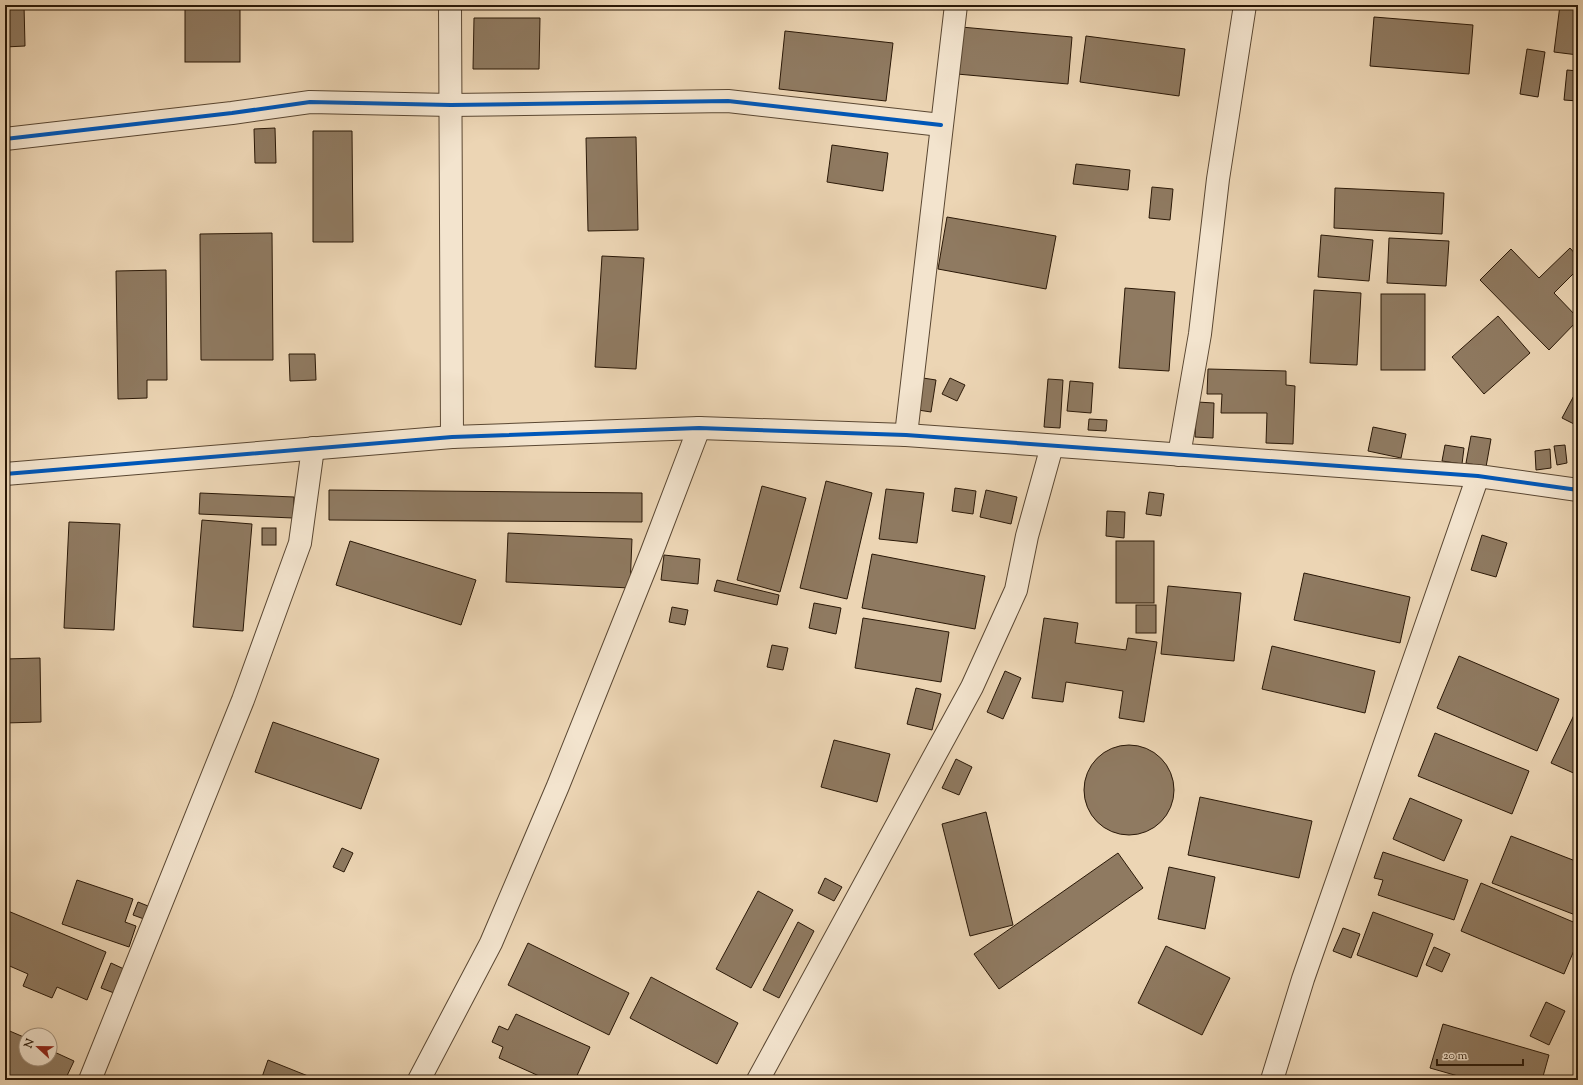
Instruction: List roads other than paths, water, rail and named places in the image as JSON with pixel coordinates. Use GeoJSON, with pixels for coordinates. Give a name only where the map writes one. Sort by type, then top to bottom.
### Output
{"type":"FeatureCollection","features":[{"type":"Feature","properties":{"kind":"street"},"geometry":{"type":"LineString","coordinates":[[450,5],[452,437]]}},
{"type":"Feature","properties":{"kind":"street"},"geometry":{"type":"LineString","coordinates":[[906,435],[956,5]]}},
{"type":"Feature","properties":{"kind":"street"},"geometry":{"type":"LineString","coordinates":[[1179,455],[1200,334],[1218,179],[1245,5]]}},
{"type":"Feature","properties":{"kind":"street"},"geometry":{"type":"LineString","coordinates":[[5,139],[232,113],[310,102],[451,105],[728,101],[941,125]]}},
{"type":"Feature","properties":{"kind":"street"},"geometry":{"type":"LineString","coordinates":[[419,1080],[491,943],[555,793],[651,554],[699,428]]}},
{"type":"Feature","properties":{"kind":"street"},"geometry":{"type":"LineString","coordinates":[[5,474],[452,437],[699,428],[906,435],[1478,476],[1578,490]]}},
{"type":"Feature","properties":{"kind":"street"},"geometry":{"type":"LineString","coordinates":[[758,1080],[972,687],[1016,590],[1027,536],[1052,446]]}},
{"type":"Feature","properties":{"kind":"street"},"geometry":{"type":"LineString","coordinates":[[90,1080],[243,700],[300,543],[313,448]]}},
{"type":"Feature","properties":{"kind":"street"},"geometry":{"type":"LineString","coordinates":[[1272,1080],[1303,979],[1478,476]]}}]}
